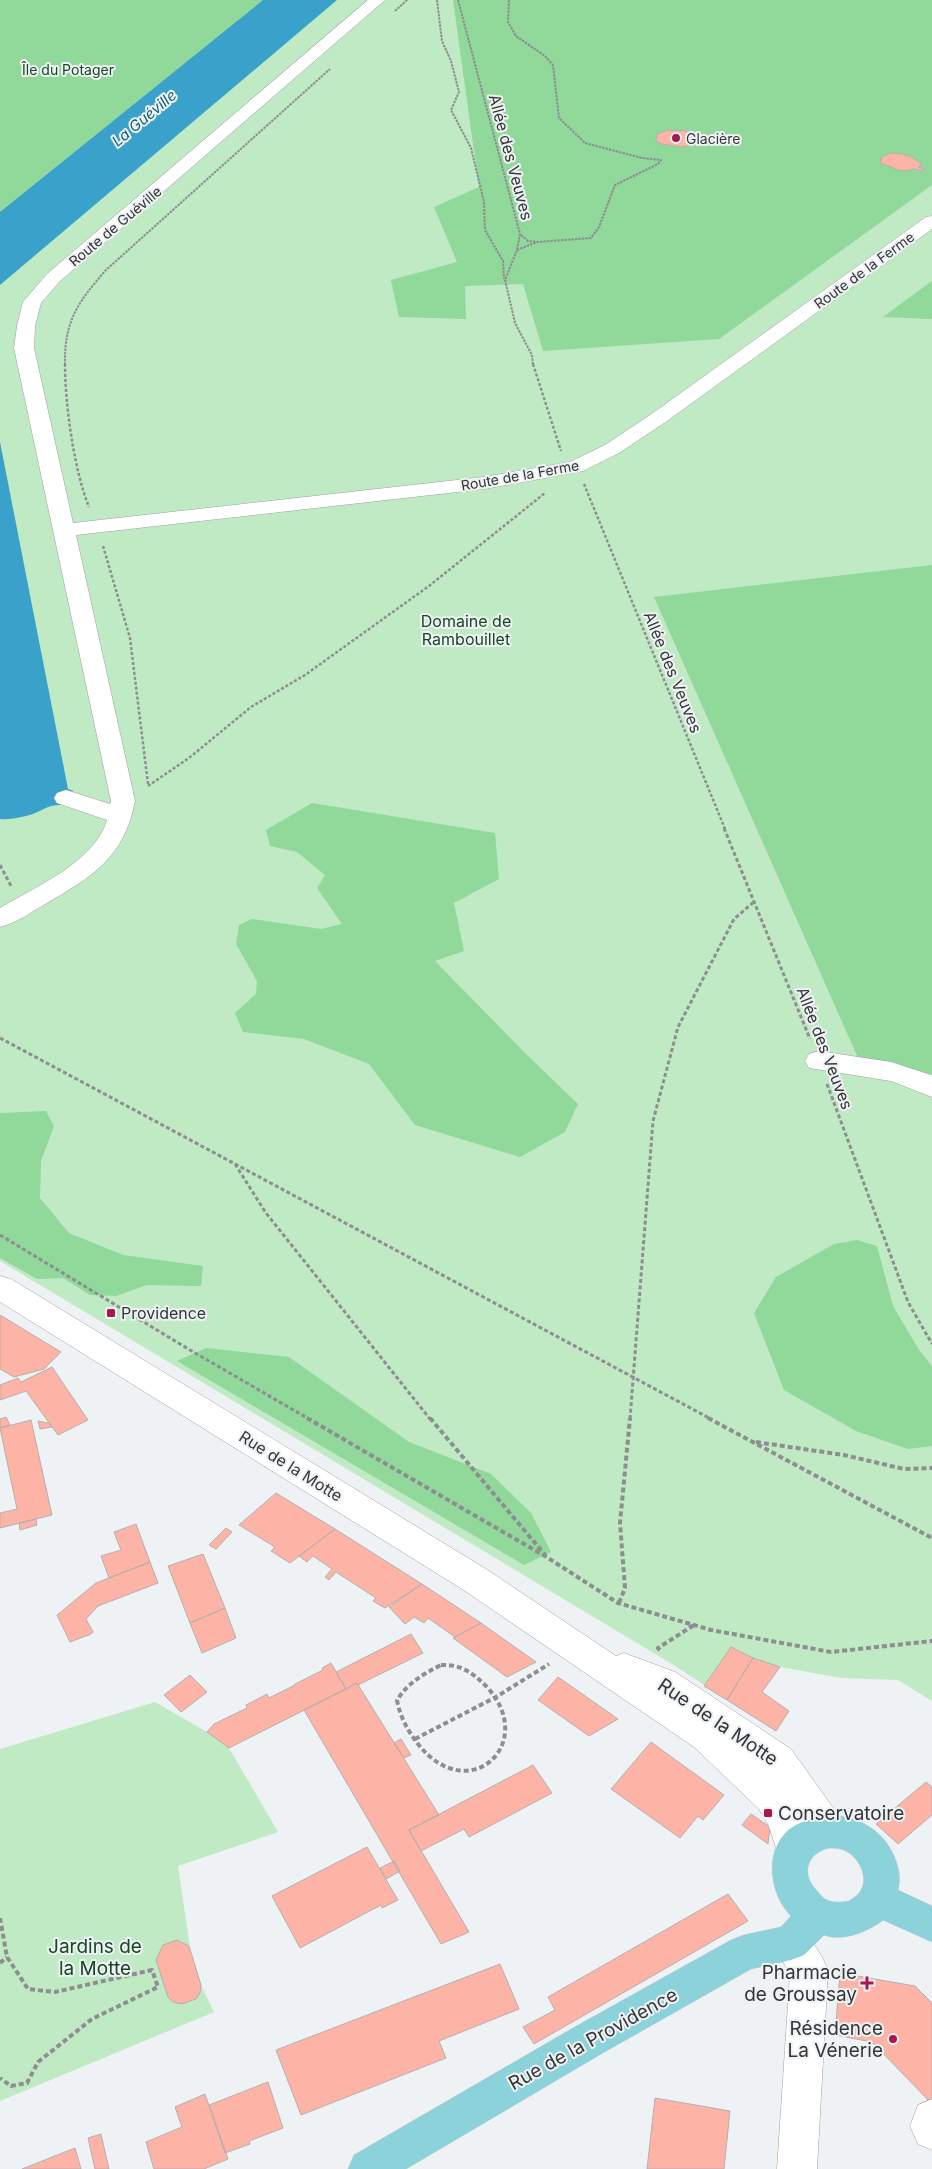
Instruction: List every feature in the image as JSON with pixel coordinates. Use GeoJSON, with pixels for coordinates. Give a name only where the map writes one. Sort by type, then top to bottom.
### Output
{"type":"FeatureCollection","features":[{"type":"Feature","properties":{"kind":"main road"},"geometry":{"type":"LineString","coordinates":[[828,1831],[849,1835],[869,1847],[877,1859],[882,1873],[882,1886],[878,1899],[870,1909],[859,1916],[846,1919],[832,1919],[818,1915],[804,1906],[794,1892],[788,1878],[788,1863],[794,1850],[808,1836],[828,1831]]}},
{"type":"Feature","properties":{"kind":"main road"},"geometry":{"type":"LineString","coordinates":[[878,1899],[932,1924]]}},
{"type":"Feature","properties":{"kind":"main road"},"geometry":{"type":"LineString","coordinates":[[791,1942],[818,1915]]}},
{"type":"Feature","properties":{"kind":"main road","name":"Rue de la Providence"},"geometry":{"type":"LineString","coordinates":[[368,2169],[587,2040],[744,1953],[791,1942]]}},
{"type":"Feature","properties":{"kind":"street","name":"Route de Guéville"},"geometry":{"type":"LineString","coordinates":[[121,808],[65,530],[24,348],[26,326],[32,302],[53,278],[377,0]]}},
{"type":"Feature","properties":{"kind":"street","name":"Route de la Ferme"},"geometry":{"type":"LineString","coordinates":[[65,530],[484,483],[576,467],[612,449],[660,416],[932,221]]}},
{"type":"Feature","properties":{"kind":"street"},"geometry":{"type":"LineString","coordinates":[[0,919],[60,884],[92,860],[108,844],[117,828],[121,808],[66,798]]}},
{"type":"Feature","properties":{"kind":"street"},"geometry":{"type":"LineString","coordinates":[[819,1061],[885,1069],[915,1077],[932,1088]]}},
{"type":"Feature","properties":{"kind":"street","name":"Rue de la Motte"},"geometry":{"type":"LineString","coordinates":[[0,1287],[474,1579],[566,1656],[706,1736],[772,1796],[784,1819],[794,1850]]}},
{"type":"Feature","properties":{"kind":"street","name":"Rue de la Motte"},"geometry":{"type":"LineString","coordinates":[[566,1656],[663,1683],[779,1760],[828,1831]]}},
{"type":"Feature","properties":{"kind":"street"},"geometry":{"type":"LineString","coordinates":[[791,1942],[809,1970],[797,2169]]}},
{"type":"Feature","properties":{"kind":"street"},"geometry":{"type":"LineString","coordinates":[[932,2119],[930,2126],[932,2130]]}},
{"type":"Feature","properties":{"kind":"path"},"geometry":{"type":"LineString","coordinates":[[392,13],[407,0]]}},
{"type":"Feature","properties":{"kind":"path"},"geometry":{"type":"LineString","coordinates":[[437,0],[442,41],[451,61],[458,92],[452,110],[471,148],[484,202],[485,230],[503,262],[504,280]]}},
{"type":"Feature","properties":{"kind":"path","name":"Allée des Veuves"},"geometry":{"type":"LineString","coordinates":[[458,0],[520,234],[517,250],[504,280],[515,323],[532,355],[533,370],[562,452],[576,467],[755,901],[819,1061],[908,1302],[932,1344]]}},
{"type":"Feature","properties":{"kind":"path"},"geometry":{"type":"LineString","coordinates":[[509,0],[508,22],[516,36],[545,56],[553,64],[559,118],[585,144],[642,158],[661,160],[658,164],[615,185],[599,227],[591,238],[538,242],[528,241],[520,234]]}},
{"type":"Feature","properties":{"kind":"path"},"geometry":{"type":"LineString","coordinates":[[148,786],[130,638],[97,526],[83,492],[65,379],[64,343],[72,315],[90,288],[106,270],[334,66]]}},
{"type":"Feature","properties":{"kind":"path"},"geometry":{"type":"LineString","coordinates":[[517,250],[538,242]]}},
{"type":"Feature","properties":{"kind":"path"},"geometry":{"type":"LineString","coordinates":[[121,808],[148,786],[189,758],[251,707],[305,675],[429,586],[576,467]]}},
{"type":"Feature","properties":{"kind":"path"},"geometry":{"type":"LineString","coordinates":[[618,1603],[626,1588],[620,1523],[653,1122],[678,1027],[734,919],[755,901]]}},
{"type":"Feature","properties":{"kind":"path"},"geometry":{"type":"LineString","coordinates":[[0,1038],[932,1538]]}},
{"type":"Feature","properties":{"kind":"path"},"geometry":{"type":"LineString","coordinates":[[234,1164],[266,1213],[421,1407],[548,1558]]}},
{"type":"Feature","properties":{"kind":"path"},"geometry":{"type":"LineString","coordinates":[[0,1235],[190,1350],[548,1558],[618,1603],[711,1630],[831,1652],[932,1641]]}},
{"type":"Feature","properties":{"kind":"path"},"geometry":{"type":"LineString","coordinates":[[753,1442],[844,1455],[904,1469],[932,1468]]}},
{"type":"Feature","properties":{"kind":"path"},"geometry":{"type":"LineString","coordinates":[[658,1648],[694,1624]]}},
{"type":"Feature","properties":{"kind":"path"},"geometry":{"type":"LineString","coordinates":[[414,1740],[566,1656]]}},
{"type":"Feature","properties":{"kind":"path"},"geometry":{"type":"LineString","coordinates":[[440,1665],[457,1665],[481,1681],[496,1696],[504,1713],[506,1735],[500,1755],[484,1768],[463,1772],[437,1764],[414,1740],[399,1713],[397,1700],[404,1688],[419,1675],[440,1665]]}},
{"type":"Feature","properties":{"kind":"path"},"geometry":{"type":"LineString","coordinates":[[0,1918],[6,1957],[28,1989],[55,1992],[152,1970],[158,1987],[92,2019],[38,2062],[28,2084],[11,2086],[0,2078]]}},
{"type":"Feature","properties":{"kind":"path"},"geometry":{"type":"LineString","coordinates":[[0,1963],[6,1957]]}},
{"type":"Feature","properties":{"kind":"green space","name":"Domaine de Rambouillet"},"geometry":{"type":"Polygon","coordinates":[[[0,0],[932,0],[932,1701],[898,1680],[842,1678],[780,1667],[753,1658],[727,1700],[672,1664],[0,1261],[0,0]]]}},
{"type":"Feature","properties":{"kind":"green space","name":"Île du Potager"},"geometry":{"type":"Polygon","coordinates":[[[0,0],[263,0],[0,212],[0,0]]]}},
{"type":"Feature","properties":{"kind":"green space"},"geometry":{"type":"Polygon","coordinates":[[[453,0],[932,0],[932,185],[719,339],[543,351],[523,284],[465,286],[466,319],[399,317],[391,280],[457,262],[434,207],[479,187],[453,0]]]}},
{"type":"Feature","properties":{"kind":"green space"},"geometry":{"type":"Polygon","coordinates":[[[932,281],[932,319],[883,317],[932,281]]]}},
{"type":"Feature","properties":{"kind":"green space"},"geometry":{"type":"Polygon","coordinates":[[[932,565],[932,1087],[862,1067],[654,597],[932,565]]]}},
{"type":"Feature","properties":{"kind":"green space"},"geometry":{"type":"Polygon","coordinates":[[[312,803],[495,833],[499,879],[454,903],[464,951],[435,961],[578,1104],[565,1132],[520,1157],[415,1125],[369,1064],[304,1039],[243,1032],[235,1013],[256,994],[257,981],[236,944],[239,925],[252,919],[321,929],[342,924],[317,888],[325,875],[297,852],[270,846],[266,830],[312,803]]]}},
{"type":"Feature","properties":{"kind":"green space"},"geometry":{"type":"Polygon","coordinates":[[[46,1111],[54,1126],[41,1161],[40,1198],[69,1233],[123,1255],[203,1266],[201,1286],[147,1285],[116,1296],[90,1295],[63,1278],[37,1279],[0,1258],[0,1113],[46,1111]]]}},
{"type":"Feature","properties":{"kind":"green space"},"geometry":{"type":"Polygon","coordinates":[[[857,1240],[877,1246],[893,1306],[919,1350],[932,1366],[932,1446],[908,1449],[856,1431],[784,1390],[754,1313],[776,1277],[834,1244],[857,1240]]]}},
{"type":"Feature","properties":{"kind":"green space"},"geometry":{"type":"Polygon","coordinates":[[[206,1348],[289,1357],[409,1442],[491,1474],[531,1513],[551,1552],[524,1565],[177,1361],[206,1348]]]}},
{"type":"Feature","properties":{"kind":"green space","name":"Jardins de la Motte"},"geometry":{"type":"Polygon","coordinates":[[[155,1702],[207,1732],[229,1748],[278,1832],[178,1866],[191,1954],[201,1985],[214,2012],[0,2101],[0,1749],[155,1702]]]}},
{"type":"Feature","properties":{"kind":"water","name":"La Guéville"},"geometry":{"type":"Polygon","coordinates":[[[263,0],[337,0],[0,285],[0,212],[263,0]]]}},
{"type":"Feature","properties":{"kind":"water"},"geometry":{"type":"Polygon","coordinates":[[[0,442],[68,789],[73,791],[60,805],[12,819],[0,819],[0,442]]]}},
{"type":"Feature","properties":{"kind":"building","name":"Glacière"},"geometry":{"type":"Polygon","coordinates":[[[668,130],[688,131],[696,136],[697,140],[689,146],[682,147],[661,144],[656,141],[657,134],[668,130]]]}},
{"type":"Feature","properties":{"kind":"building"},"geometry":{"type":"Polygon","coordinates":[[[891,153],[903,154],[913,158],[922,164],[918,167],[925,169],[921,171],[915,169],[902,171],[880,163],[882,157],[891,153]]]}},
{"type":"Feature","properties":{"kind":"building"},"geometry":{"type":"Polygon","coordinates":[[[0,1315],[61,1352],[44,1369],[14,1377],[0,1369],[0,1315]]]}},
{"type":"Feature","properties":{"kind":"building"},"geometry":{"type":"Polygon","coordinates":[[[52,1367],[88,1420],[58,1435],[26,1391],[0,1400],[0,1385],[18,1378],[21,1382],[52,1367]]]}},
{"type":"Feature","properties":{"kind":"building"},"geometry":{"type":"Polygon","coordinates":[[[6,1417],[10,1425],[0,1428],[0,1419],[6,1417]]]}},
{"type":"Feature","properties":{"kind":"building"},"geometry":{"type":"Polygon","coordinates":[[[31,1420],[52,1515],[0,1528],[0,1513],[17,1509],[0,1428],[31,1420]]]}},
{"type":"Feature","properties":{"kind":"building"},"geometry":{"type":"Polygon","coordinates":[[[38,1421],[48,1423],[52,1427],[40,1429],[38,1421]]]}},
{"type":"Feature","properties":{"kind":"building"},"geometry":{"type":"Polygon","coordinates":[[[276,1493],[335,1529],[290,1563],[271,1551],[275,1547],[239,1525],[276,1493]]]}},
{"type":"Feature","properties":{"kind":"building"},"geometry":{"type":"Polygon","coordinates":[[[36,1519],[37,1525],[20,1530],[19,1523],[36,1519]]]}},
{"type":"Feature","properties":{"kind":"building"},"geometry":{"type":"Polygon","coordinates":[[[136,1524],[150,1562],[109,1578],[101,1556],[121,1550],[114,1532],[136,1524]]]}},
{"type":"Feature","properties":{"kind":"building"},"geometry":{"type":"Polygon","coordinates":[[[226,1528],[232,1532],[216,1549],[209,1545],[226,1528]]]}},
{"type":"Feature","properties":{"kind":"building"},"geometry":{"type":"Polygon","coordinates":[[[335,1529],[422,1584],[385,1608],[373,1601],[376,1598],[336,1572],[329,1580],[325,1577],[332,1569],[313,1556],[307,1562],[299,1556],[335,1529]]]}},
{"type":"Feature","properties":{"kind":"building"},"geometry":{"type":"Polygon","coordinates":[[[203,1554],[225,1608],[190,1623],[168,1566],[203,1554]]]}},
{"type":"Feature","properties":{"kind":"building"},"geometry":{"type":"Polygon","coordinates":[[[150,1562],[158,1583],[98,1606],[86,1619],[93,1632],[70,1642],[57,1615],[96,1583],[150,1562]]]}},
{"type":"Feature","properties":{"kind":"building"},"geometry":{"type":"Polygon","coordinates":[[[422,1584],[481,1623],[455,1637],[428,1618],[424,1623],[414,1617],[405,1624],[389,1607],[422,1584]]]}},
{"type":"Feature","properties":{"kind":"building"},"geometry":{"type":"Polygon","coordinates":[[[225,1608],[236,1638],[202,1653],[190,1623],[225,1608]]]}},
{"type":"Feature","properties":{"kind":"building"},"geometry":{"type":"Polygon","coordinates":[[[481,1623],[536,1662],[507,1677],[453,1638],[481,1623]]]}},
{"type":"Feature","properties":{"kind":"building"},"geometry":{"type":"Polygon","coordinates":[[[411,1634],[423,1653],[346,1689],[336,1672],[411,1634]]]}},
{"type":"Feature","properties":{"kind":"building"},"geometry":{"type":"Polygon","coordinates":[[[731,1647],[753,1658],[727,1700],[704,1686],[731,1647]]]}},
{"type":"Feature","properties":{"kind":"building"},"geometry":{"type":"Polygon","coordinates":[[[753,1658],[780,1667],[762,1692],[789,1711],[776,1731],[727,1700],[753,1658]]]}},
{"type":"Feature","properties":{"kind":"building"},"geometry":{"type":"Polygon","coordinates":[[[331,1663],[346,1689],[229,1748],[207,1732],[214,1724],[247,1708],[246,1705],[267,1694],[269,1698],[323,1670],[322,1668],[331,1663]]]}},
{"type":"Feature","properties":{"kind":"building"},"geometry":{"type":"Polygon","coordinates":[[[190,1675],[207,1692],[181,1712],[164,1695],[190,1675]]]}},
{"type":"Feature","properties":{"kind":"building"},"geometry":{"type":"Polygon","coordinates":[[[558,1677],[618,1719],[589,1736],[538,1700],[558,1677]]]}},
{"type":"Feature","properties":{"kind":"building"},"geometry":{"type":"Polygon","coordinates":[[[357,1683],[439,1815],[409,1830],[469,1932],[441,1944],[304,1710],[357,1683]]]}},
{"type":"Feature","properties":{"kind":"building"},"geometry":{"type":"Polygon","coordinates":[[[401,1739],[411,1755],[404,1758],[394,1743],[401,1739]]]}},
{"type":"Feature","properties":{"kind":"building"},"geometry":{"type":"Polygon","coordinates":[[[651,1742],[724,1795],[703,1820],[698,1816],[680,1838],[611,1789],[651,1742]]]}},
{"type":"Feature","properties":{"kind":"building"},"geometry":{"type":"Polygon","coordinates":[[[533,1765],[552,1793],[469,1837],[464,1829],[421,1851],[409,1830],[533,1765]]]}},
{"type":"Feature","properties":{"kind":"building"},"geometry":{"type":"Polygon","coordinates":[[[926,1782],[932,1787],[932,1815],[898,1844],[876,1824],[926,1782]]]}},
{"type":"Feature","properties":{"kind":"building"},"geometry":{"type":"Polygon","coordinates":[[[751,1814],[770,1827],[768,1844],[742,1825],[751,1814]]]}},
{"type":"Feature","properties":{"kind":"building"},"geometry":{"type":"Polygon","coordinates":[[[367,1847],[398,1900],[382,1908],[381,1905],[300,1948],[272,1896],[367,1847]]]}},
{"type":"Feature","properties":{"kind":"building"},"geometry":{"type":"Polygon","coordinates":[[[394,1861],[400,1871],[386,1879],[380,1868],[394,1861]]]}},
{"type":"Feature","properties":{"kind":"building"},"geometry":{"type":"Polygon","coordinates":[[[728,1894],[748,1921],[534,2044],[523,2027],[555,2010],[548,1997],[728,1894]]]}},
{"type":"Feature","properties":{"kind":"building"},"geometry":{"type":"Polygon","coordinates":[[[177,1940],[189,1946],[201,1985],[200,1993],[196,1999],[182,2004],[173,2002],[168,1997],[156,1960],[163,1945],[177,1940]]]}},
{"type":"Feature","properties":{"kind":"building"},"geometry":{"type":"Polygon","coordinates":[[[500,1964],[519,2009],[439,2041],[446,2058],[301,2115],[276,2050],[500,1964]]]}},
{"type":"Feature","properties":{"kind":"building","name":"Résidence La Vénerie"},"geometry":{"type":"Polygon","coordinates":[[[840,1973],[915,1986],[932,2003],[932,2104],[872,2042],[835,2035],[840,1973]]]}},
{"type":"Feature","properties":{"kind":"building"},"geometry":{"type":"Polygon","coordinates":[[[268,2082],[283,2128],[249,2141],[250,2144],[225,2153],[209,2105],[268,2082]]]}},
{"type":"Feature","properties":{"kind":"building"},"geometry":{"type":"Polygon","coordinates":[[[205,2094],[228,2159],[204,2169],[154,2169],[146,2142],[182,2127],[175,2107],[205,2094]]]}},
{"type":"Feature","properties":{"kind":"building"},"geometry":{"type":"Polygon","coordinates":[[[655,2098],[730,2111],[724,2169],[647,2169],[655,2098]]]}},
{"type":"Feature","properties":{"kind":"building"},"geometry":{"type":"Polygon","coordinates":[[[101,2134],[109,2169],[95,2169],[88,2138],[101,2134]]]}},
{"type":"Feature","properties":{"kind":"building"},"geometry":{"type":"Polygon","coordinates":[[[75,2148],[81,2169],[22,2169],[75,2148]]]}},
{"type":"Feature","properties":{"kind":"place","name":"Glacière"},"geometry":{"type":"Point","coordinates":[676,138]}},
{"type":"Feature","properties":{"kind":"place","name":"Providence"},"geometry":{"type":"Point","coordinates":[111,1313]}},
{"type":"Feature","properties":{"kind":"place","name":"Conservatoire"},"geometry":{"type":"Point","coordinates":[768,1813]}},
{"type":"Feature","properties":{"kind":"place","name":"Pharmacie de Groussay"},"geometry":{"type":"Point","coordinates":[867,1983]}},
{"type":"Feature","properties":{"kind":"place","name":"Résidence La Vénerie"},"geometry":{"type":"Point","coordinates":[893,2039]}}]}
